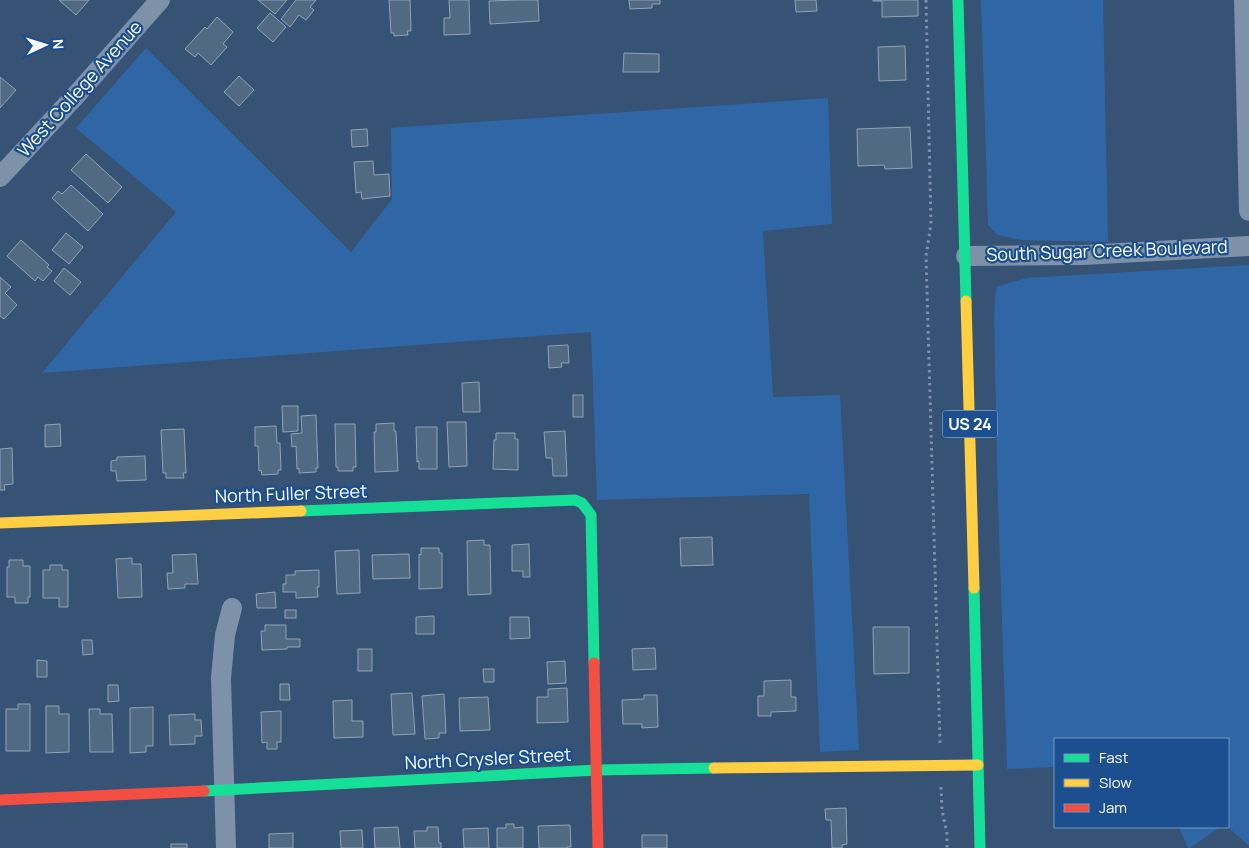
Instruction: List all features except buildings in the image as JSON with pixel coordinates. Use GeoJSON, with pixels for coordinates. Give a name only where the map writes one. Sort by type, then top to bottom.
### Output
{"type":"FeatureCollection","features":[{"type":"Feature","properties":{"kind":"street","name":"West College Avenue"},"geometry":{"type":"LineString","coordinates":[[0,177],[78,93],[160,0]]}},
{"type":"Feature","properties":{"kind":"street","name":"US 24"},"geometry":{"type":"LineString","coordinates":[[958,0],[980,848]]}},
{"type":"Feature","properties":{"kind":"street"},"geometry":{"type":"LineString","coordinates":[[1244,0],[1249,211]]}},
{"type":"Feature","properties":{"kind":"street","name":"South Sugar Creek Boulevard"},"geometry":{"type":"LineString","coordinates":[[966,256],[1083,255],[1249,246]]}},
{"type":"Feature","properties":{"kind":"street","name":"North Fuller Street"},"geometry":{"type":"LineString","coordinates":[[0,523],[575,500],[582,503],[591,514],[597,770]]}},
{"type":"Feature","properties":{"kind":"street"},"geometry":{"type":"LineString","coordinates":[[226,848],[221,678],[225,635],[232,608]]}},
{"type":"Feature","properties":{"kind":"street","name":"North Crysler Street"},"geometry":{"type":"LineString","coordinates":[[0,800],[597,770],[978,765]]}},
{"type":"Feature","properties":{"kind":"street"},"geometry":{"type":"LineString","coordinates":[[597,770],[598,848]]}},
{"type":"Feature","properties":{"kind":"path"},"geometry":{"type":"LineString","coordinates":[[926,0],[931,224],[926,256],[942,810],[947,834],[947,848]]}},
{"type":"Feature","properties":{"kind":"shaded area"},"geometry":{"type":"Polygon","coordinates":[[[981,0],[1103,0],[1108,242],[1020,240],[998,235],[988,225],[981,0]]]}},
{"type":"Feature","properties":{"kind":"shaded area"},"geometry":{"type":"Polygon","coordinates":[[[146,48],[351,252],[392,199],[391,128],[828,98],[832,224],[763,231],[773,397],[840,395],[859,750],[820,752],[809,494],[597,500],[591,332],[42,373],[176,212],[76,128],[146,48]]]}},
{"type":"Feature","properties":{"kind":"shaded area"},"geometry":{"type":"Polygon","coordinates":[[[1249,265],[1249,846],[1229,828],[1229,738],[1054,738],[1054,767],[1007,769],[994,317],[996,287],[1027,278],[1249,265]]]}},
{"type":"Feature","properties":{"kind":"shaded area"},"geometry":{"type":"Polygon","coordinates":[[[1179,828],[1219,828],[1190,848],[1188,848],[1179,828]]]}},
{"type":"Feature","properties":{"kind":"traffic: fast"},"geometry":{"type":"LineString","coordinates":[[958,0],[966,301]]}},
{"type":"Feature","properties":{"kind":"traffic: fast"},"geometry":{"type":"LineString","coordinates":[[301,511],[575,500],[582,503],[591,515],[594,663]]}},
{"type":"Feature","properties":{"kind":"traffic: fast"},"geometry":{"type":"LineString","coordinates":[[974,588],[980,848]]}},
{"type":"Feature","properties":{"kind":"traffic: fast"},"geometry":{"type":"LineString","coordinates":[[204,791],[597,770],[714,768]]}},
{"type":"Feature","properties":{"kind":"traffic: slow"},"geometry":{"type":"LineString","coordinates":[[966,301],[974,588]]}},
{"type":"Feature","properties":{"kind":"traffic: slow"},"geometry":{"type":"LineString","coordinates":[[0,523],[301,511]]}},
{"type":"Feature","properties":{"kind":"traffic: slow"},"geometry":{"type":"LineString","coordinates":[[714,768],[978,765]]}},
{"type":"Feature","properties":{"kind":"traffic: jam"},"geometry":{"type":"LineString","coordinates":[[594,663],[598,848]]}},
{"type":"Feature","properties":{"kind":"traffic: jam"},"geometry":{"type":"LineString","coordinates":[[0,800],[204,791]]}}]}
